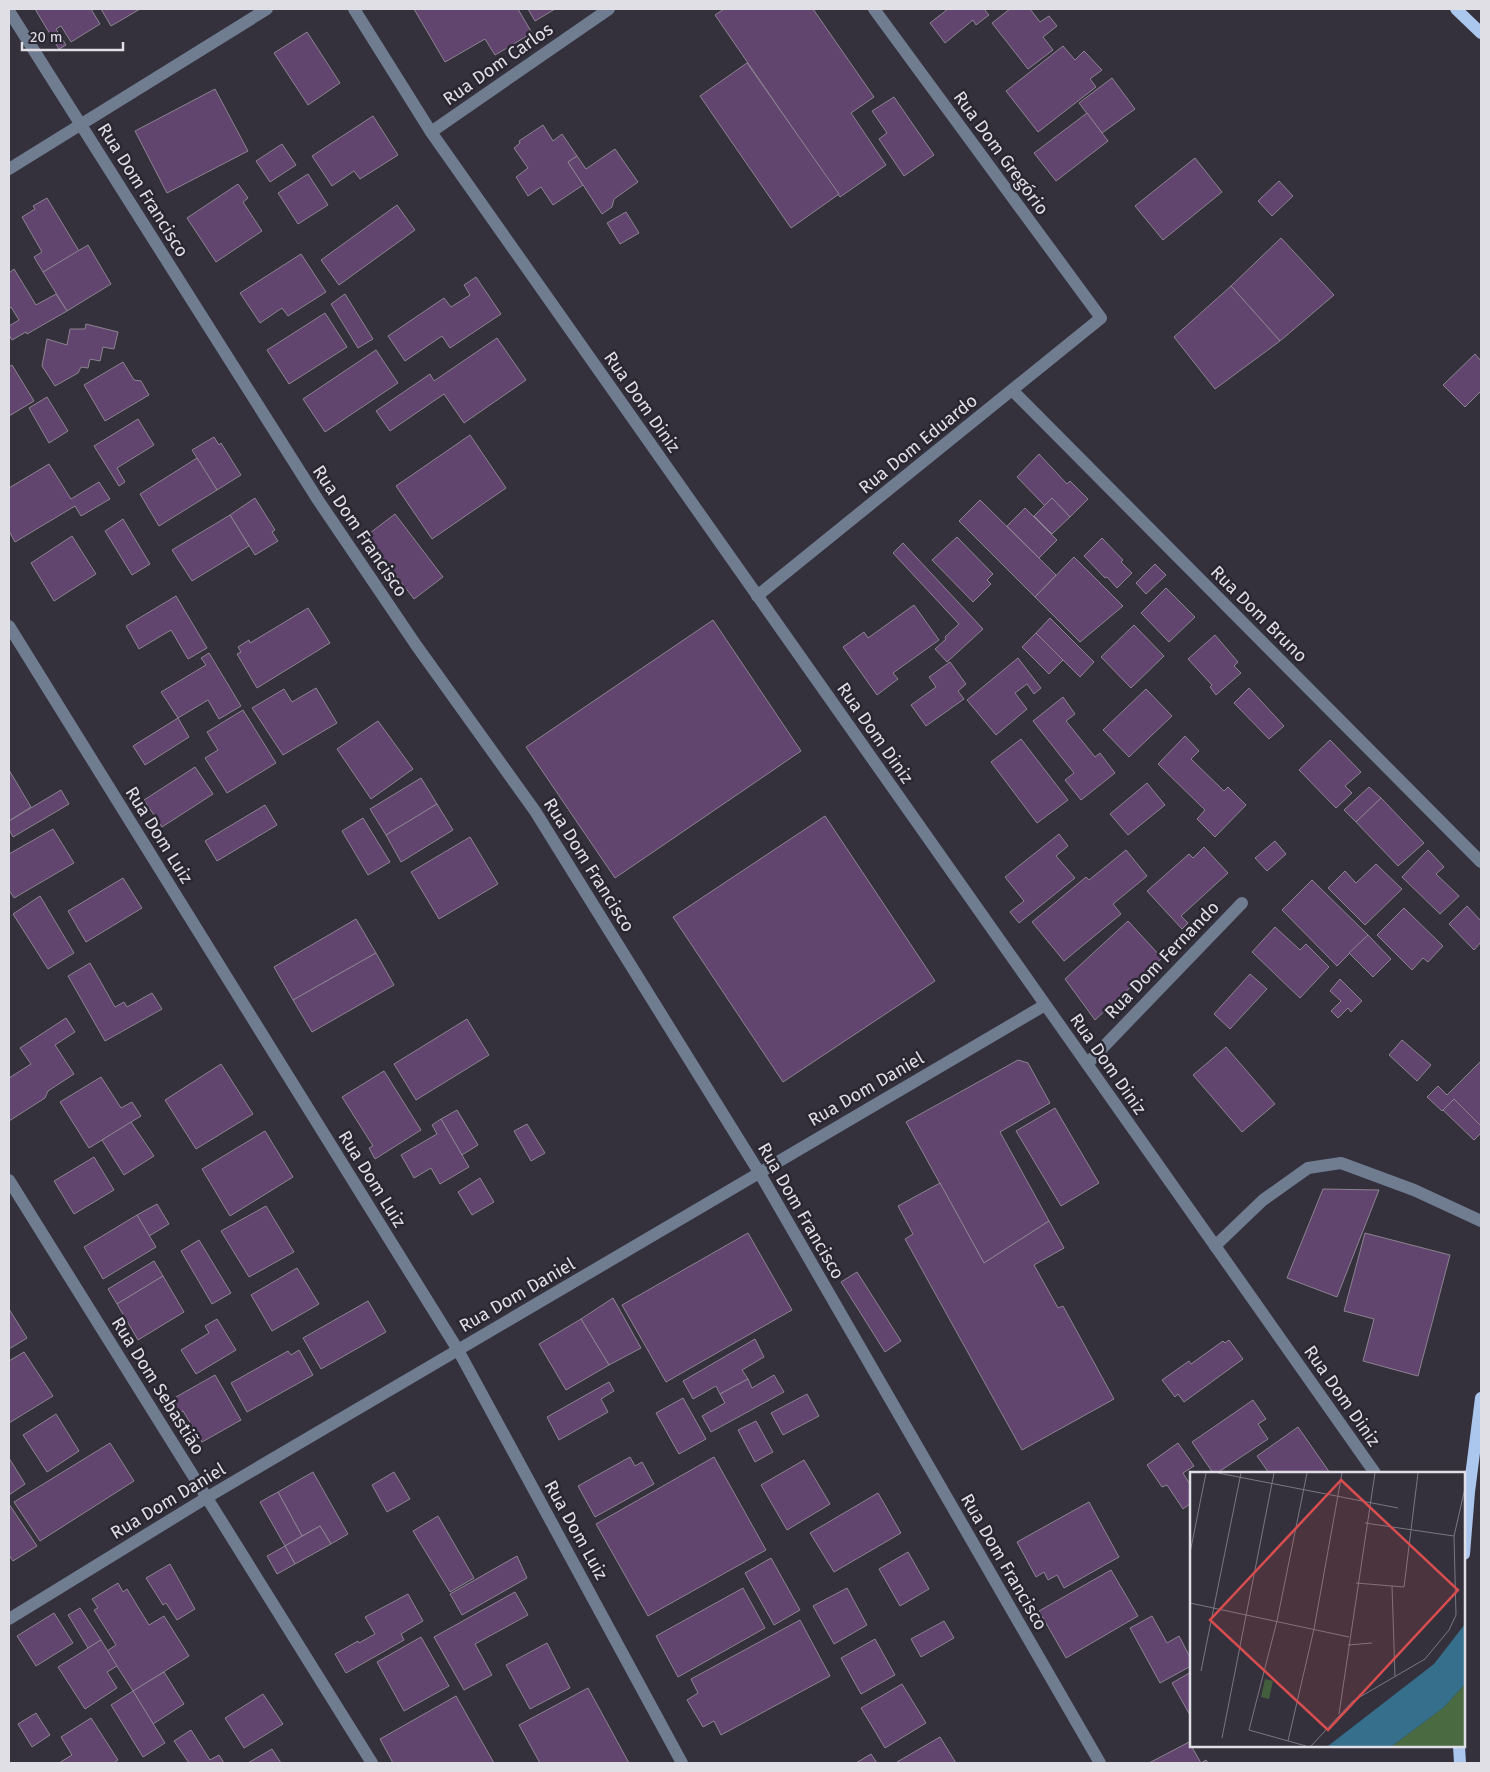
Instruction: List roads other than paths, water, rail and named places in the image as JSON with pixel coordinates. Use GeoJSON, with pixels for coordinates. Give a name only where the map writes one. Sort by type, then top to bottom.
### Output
{"type":"FeatureCollection","features":[{"type":"Feature","properties":{"kind":"main road"},"geometry":{"type":"LineString","coordinates":[[1456,9],[1481,33]]}},
{"type":"Feature","properties":{"kind":"main road"},"geometry":{"type":"LineString","coordinates":[[1465,1542],[1469,1492],[1481,1398]]}},
{"type":"Feature","properties":{"kind":"main road"},"geometry":{"type":"LineString","coordinates":[[1460,1747],[1460,1763]]}},
{"type":"Feature","properties":{"kind":"street"},"geometry":{"type":"LineString","coordinates":[[9,169],[267,9]]}},
{"type":"Feature","properties":{"kind":"street","name":"Rua Dom Diniz"},"geometry":{"type":"LineString","coordinates":[[354,9],[431,132],[1374,1472]]}},
{"type":"Feature","properties":{"kind":"street","name":"Rua Dom Carlos"},"geometry":{"type":"LineString","coordinates":[[431,132],[609,9]]}},
{"type":"Feature","properties":{"kind":"street","name":"Rua Dom Gregório"},"geometry":{"type":"LineString","coordinates":[[874,9],[1101,318]]}},
{"type":"Feature","properties":{"kind":"street","name":"Rua Dom Francisco"},"geometry":{"type":"LineString","coordinates":[[9,11],[318,500],[416,645],[535,810],[759,1172],[1100,1763]]}},
{"type":"Feature","properties":{"kind":"street","name":"Rua Dom Eduardo"},"geometry":{"type":"LineString","coordinates":[[757,596],[1101,318]]}},
{"type":"Feature","properties":{"kind":"street","name":"Rua Dom Bruno"},"geometry":{"type":"LineString","coordinates":[[1012,390],[1481,862]]}},
{"type":"Feature","properties":{"kind":"street","name":"Rua Dom Luiz"},"geometry":{"type":"LineString","coordinates":[[9,626],[458,1350],[682,1763]]}},
{"type":"Feature","properties":{"kind":"street","name":"Rua Dom Fernando"},"geometry":{"type":"LineString","coordinates":[[1087,1064],[1242,902]]}},
{"type":"Feature","properties":{"kind":"street","name":"Rua Dom Daniel"},"geometry":{"type":"LineString","coordinates":[[9,1620],[206,1498],[1045,1005]]}},
{"type":"Feature","properties":{"kind":"street"},"geometry":{"type":"LineString","coordinates":[[1215,1246],[1263,1200],[1308,1168],[1341,1162],[1414,1190],[1481,1221]]}},
{"type":"Feature","properties":{"kind":"street","name":"Rua Dom Sebastião"},"geometry":{"type":"LineString","coordinates":[[9,1180],[372,1763]]}}]}
